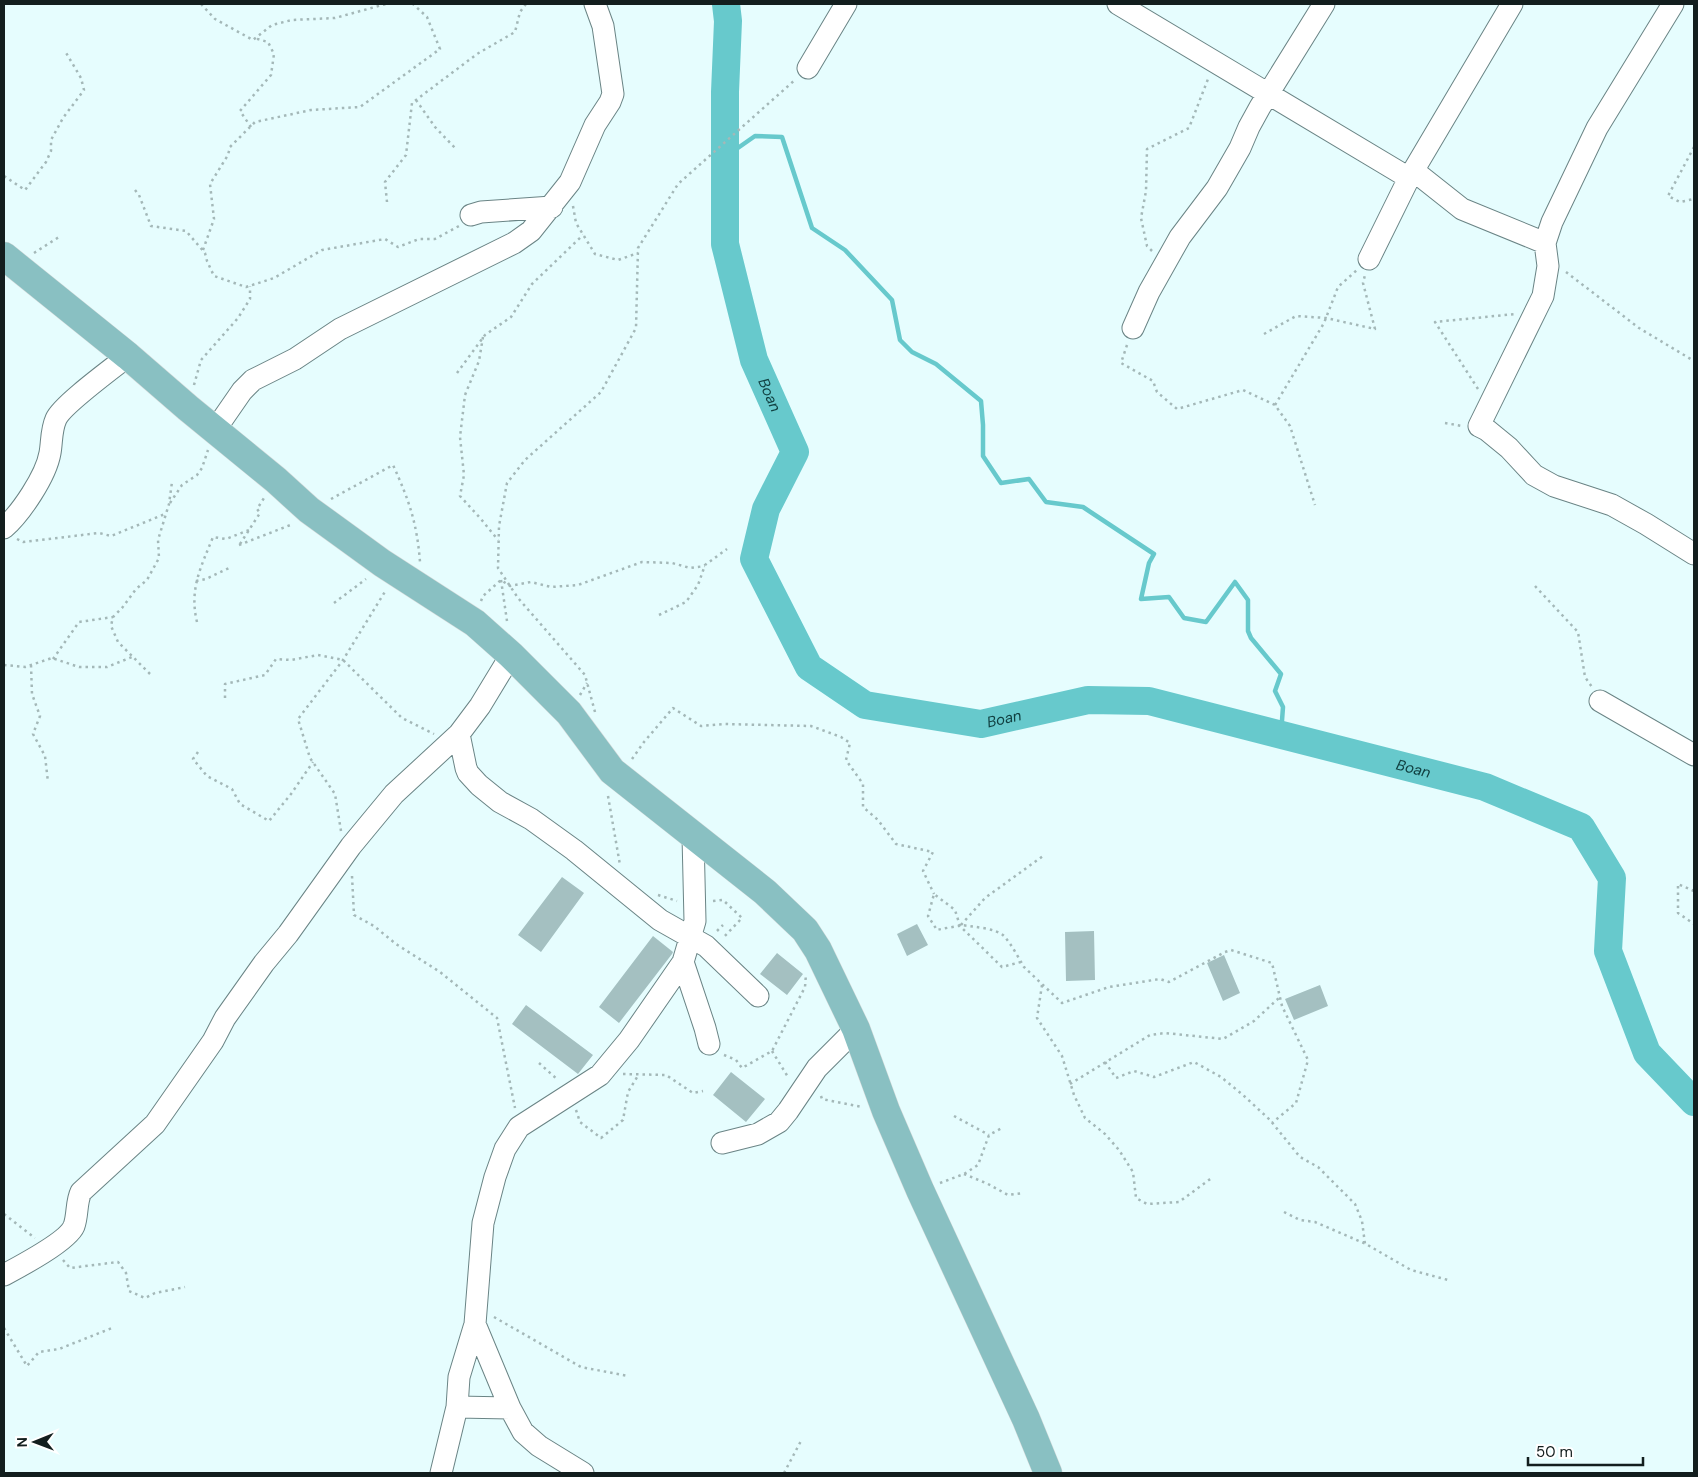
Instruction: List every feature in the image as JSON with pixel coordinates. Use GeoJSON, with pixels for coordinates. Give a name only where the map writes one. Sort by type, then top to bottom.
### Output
{"type":"FeatureCollection","features":[{"type":"Feature","properties":{"kind":"main road"},"geometry":{"type":"LineString","coordinates":[[9,261],[128,356],[309,510],[397,573],[475,623],[511,655],[569,713],[612,771],[765,892],[805,930],[818,950],[856,1030],[886,1111],[920,1190],[1026,1419],[1048,1473]]}},
{"type":"Feature","properties":{"kind":"street"},"geometry":{"type":"LineString","coordinates":[[215,430],[242,391],[253,380],[295,359],[340,329],[514,243],[531,231],[570,182],[595,126],[613,94],[603,26],[595,4]]}},
{"type":"Feature","properties":{"kind":"street"},"geometry":{"type":"LineString","coordinates":[[808,68],[846,4]]}},
{"type":"Feature","properties":{"kind":"street"},"geometry":{"type":"LineString","coordinates":[[1133,328],[1149,292],[1180,237],[1216,188],[1240,148],[1249,127],[1269,92],[1324,4]]}},
{"type":"Feature","properties":{"kind":"street"},"geometry":{"type":"LineString","coordinates":[[1369,259],[1411,174],[1512,4]]}},
{"type":"Feature","properties":{"kind":"street"},"geometry":{"type":"LineString","coordinates":[[1673,4],[1596,128],[1552,222],[1545,243],[1548,266],[1543,296],[1478,426],[1488,430],[1509,448],[1534,475],[1554,486],[1612,505],[1694,554]]}},
{"type":"Feature","properties":{"kind":"street"},"geometry":{"type":"LineString","coordinates":[[1125,5],[1215,61],[1411,174],[1462,209],[1545,243]]}},
{"type":"Feature","properties":{"kind":"street"},"geometry":{"type":"LineString","coordinates":[[471,215],[481,212],[552,207]]}},
{"type":"Feature","properties":{"kind":"street"},"geometry":{"type":"LineString","coordinates":[[6,526],[29,497],[43,474],[50,455],[56,418],[68,405],[128,356]]}},
{"type":"Feature","properties":{"kind":"street"},"geometry":{"type":"LineString","coordinates":[[4,1275],[55,1244],[71,1231],[74,1226],[81,1192],[155,1124],[213,1041],[225,1018],[351,846],[394,794],[459,734],[480,706],[511,655]]}},
{"type":"Feature","properties":{"kind":"street"},"geometry":{"type":"LineString","coordinates":[[1600,701],[1694,755]]}},
{"type":"Feature","properties":{"kind":"street"},"geometry":{"type":"LineString","coordinates":[[459,734],[468,774],[479,785],[500,802],[531,819],[574,850],[660,920],[712,952],[758,996]]}},
{"type":"Feature","properties":{"kind":"street"},"geometry":{"type":"LineString","coordinates":[[441,1473],[457,1408],[458,1376],[475,1315],[483,1223],[495,1177],[505,1149],[519,1127],[600,1074],[629,1040],[684,962],[695,921],[694,836]]}},
{"type":"Feature","properties":{"kind":"street"},"geometry":{"type":"LineString","coordinates":[[684,962],[709,1044]]}},
{"type":"Feature","properties":{"kind":"street"},"geometry":{"type":"LineString","coordinates":[[722,1143],[748,1138],[779,1122],[817,1068],[856,1030]]}},
{"type":"Feature","properties":{"kind":"street"},"geometry":{"type":"LineString","coordinates":[[475,1315],[510,1408],[523,1432],[539,1446],[583,1473]]}},
{"type":"Feature","properties":{"kind":"street"},"geometry":{"type":"LineString","coordinates":[[457,1408],[510,1408]]}},
{"type":"Feature","properties":{"kind":"path"},"geometry":{"type":"LineString","coordinates":[[201,4],[215,19],[252,40],[254,38],[268,42],[274,54],[271,75],[240,111],[251,127]]}},
{"type":"Feature","properties":{"kind":"path"},"geometry":{"type":"LineString","coordinates":[[254,38],[272,25],[292,20],[335,18],[386,4]]}},
{"type":"Feature","properties":{"kind":"path"},"geometry":{"type":"LineString","coordinates":[[203,250],[214,219],[210,184],[228,155],[230,147],[255,122],[312,110],[360,108],[440,49],[427,17],[413,4]]}},
{"type":"Feature","properties":{"kind":"path"},"geometry":{"type":"LineString","coordinates":[[387,202],[385,182],[406,155],[412,102],[477,54],[515,32],[520,12],[526,4]]}},
{"type":"Feature","properties":{"kind":"path"},"geometry":{"type":"LineString","coordinates":[[4,176],[25,190],[48,157],[51,151],[51,140],[63,118],[84,90],[80,78],[65,50]]}},
{"type":"Feature","properties":{"kind":"path"},"geometry":{"type":"LineString","coordinates":[[1164,266],[1147,246],[1141,218],[1146,191],[1147,149],[1189,128],[1215,61]]}},
{"type":"Feature","properties":{"kind":"path"},"geometry":{"type":"LineString","coordinates":[[597,718],[585,675],[518,598],[498,568],[499,526],[507,483],[525,460],[601,392],[636,328],[638,248],[678,184],[808,68]]}},
{"type":"Feature","properties":{"kind":"path"},"geometry":{"type":"LineString","coordinates":[[416,100],[435,127],[456,149]]}},
{"type":"Feature","properties":{"kind":"path"},"geometry":{"type":"LineString","coordinates":[[1694,148],[1668,196],[1680,202],[1694,200]]}},
{"type":"Feature","properties":{"kind":"path"},"geometry":{"type":"LineString","coordinates":[[570,182],[576,223],[595,254],[618,260],[638,253]]}},
{"type":"Feature","properties":{"kind":"path"},"geometry":{"type":"LineString","coordinates":[[135,190],[139,195],[151,226],[186,231],[206,253],[207,261],[214,276],[246,287],[274,278],[322,250],[385,239],[398,247],[419,239],[435,239],[457,229],[471,215]]}},
{"type":"Feature","properties":{"kind":"path"},"geometry":{"type":"LineString","coordinates":[[457,373],[483,337],[511,317],[532,284],[583,235]]}},
{"type":"Feature","properties":{"kind":"path"},"geometry":{"type":"LineString","coordinates":[[9,261],[59,236]]}},
{"type":"Feature","properties":{"kind":"path"},"geometry":{"type":"LineString","coordinates":[[1276,405],[1326,318],[1338,287],[1369,259]]}},
{"type":"Feature","properties":{"kind":"path"},"geometry":{"type":"LineString","coordinates":[[1264,334],[1296,316],[1326,318],[1375,329],[1363,282],[1369,259]]}},
{"type":"Feature","properties":{"kind":"path"},"geometry":{"type":"LineString","coordinates":[[1548,266],[1565,272],[1639,328],[1694,361]]}},
{"type":"Feature","properties":{"kind":"path"},"geometry":{"type":"LineString","coordinates":[[188,408],[201,360],[238,318],[250,299],[250,286]]}},
{"type":"Feature","properties":{"kind":"path"},"geometry":{"type":"LineString","coordinates":[[1488,405],[1435,322],[1536,311]]}},
{"type":"Feature","properties":{"kind":"path"},"geometry":{"type":"LineString","coordinates":[[1133,328],[1121,363],[1153,381],[1157,392],[1177,409],[1243,390],[1276,405],[1290,426],[1315,504]]}},
{"type":"Feature","properties":{"kind":"path"},"geometry":{"type":"LineString","coordinates":[[483,337],[479,361],[465,395],[460,437],[464,475],[460,496],[499,542]]}},
{"type":"Feature","properties":{"kind":"path"},"geometry":{"type":"LineString","coordinates":[[53,659],[79,622],[113,616],[122,608],[136,588],[147,580],[159,558],[158,540],[169,504],[182,485],[197,475],[202,468],[215,430]]}},
{"type":"Feature","properties":{"kind":"path"},"geometry":{"type":"LineString","coordinates":[[276,480],[257,508],[260,513],[239,545],[291,525],[309,510],[393,465],[408,496],[418,535],[421,576],[397,573],[362,584],[334,603]]}},
{"type":"Feature","properties":{"kind":"path"},"geometry":{"type":"LineString","coordinates":[[169,504],[172,482]]}},
{"type":"Feature","properties":{"kind":"path"},"geometry":{"type":"LineString","coordinates":[[6,526],[10,535],[23,542],[99,533],[111,536],[165,514]]}},
{"type":"Feature","properties":{"kind":"path"},"geometry":{"type":"LineString","coordinates":[[198,622],[195,612],[196,581],[213,537],[226,539],[249,530]]}},
{"type":"Feature","properties":{"kind":"path"},"geometry":{"type":"LineString","coordinates":[[501,580],[510,586],[530,582],[551,587],[578,585],[642,562],[672,563],[690,568],[705,566],[727,549]]}},
{"type":"Feature","properties":{"kind":"path"},"geometry":{"type":"LineString","coordinates":[[659,615],[686,602],[698,585],[705,566]]}},
{"type":"Feature","properties":{"kind":"path"},"geometry":{"type":"LineString","coordinates":[[196,581],[206,579],[229,568]]}},
{"type":"Feature","properties":{"kind":"path"},"geometry":{"type":"LineString","coordinates":[[397,573],[343,660],[298,719],[313,762],[335,794],[340,830],[351,846],[354,915],[374,926],[396,944],[440,972],[497,1018],[519,1127]]}},
{"type":"Feature","properties":{"kind":"path"},"geometry":{"type":"LineString","coordinates":[[475,623],[483,596],[501,580]]}},
{"type":"Feature","properties":{"kind":"path"},"geometry":{"type":"LineString","coordinates":[[501,580],[511,655]]}},
{"type":"Feature","properties":{"kind":"path"},"geometry":{"type":"LineString","coordinates":[[1535,586],[1578,632],[1585,677],[1600,701]]}},
{"type":"Feature","properties":{"kind":"path"},"geometry":{"type":"LineString","coordinates":[[113,616],[111,626],[118,642],[150,674]]}},
{"type":"Feature","properties":{"kind":"path"},"geometry":{"type":"LineString","coordinates":[[225,698],[225,684],[265,675],[276,659],[291,660],[318,655],[343,660],[402,718],[448,741],[459,734]]}},
{"type":"Feature","properties":{"kind":"path"},"geometry":{"type":"LineString","coordinates":[[4,665],[25,667],[53,659],[79,667],[106,667],[132,657]]}},
{"type":"Feature","properties":{"kind":"path"},"geometry":{"type":"LineString","coordinates":[[30,665],[32,694],[40,716],[32,734],[45,756],[48,782]]}},
{"type":"Feature","properties":{"kind":"path"},"geometry":{"type":"LineString","coordinates":[[619,777],[644,742],[673,708],[701,726],[724,724],[811,726],[841,737],[850,744],[846,760],[863,784],[863,807],[878,820],[896,844],[933,852],[923,871],[934,894],[955,910],[960,926],[1002,967],[1021,962]]}},
{"type":"Feature","properties":{"kind":"path"},"geometry":{"type":"LineString","coordinates":[[198,752],[194,759],[207,776],[232,789],[240,804],[269,821],[313,762]]}},
{"type":"Feature","properties":{"kind":"path"},"geometry":{"type":"LineString","coordinates":[[615,831],[621,869]]}},
{"type":"Feature","properties":{"kind":"path"},"geometry":{"type":"LineString","coordinates":[[960,926],[985,898],[1043,856]]}},
{"type":"Feature","properties":{"kind":"path"},"geometry":{"type":"LineString","coordinates":[[1694,891],[1678,884],[1678,913],[1694,924]]}},
{"type":"Feature","properties":{"kind":"path"},"geometry":{"type":"LineString","coordinates":[[652,892],[696,907],[710,901],[723,900],[742,918],[712,952]]}},
{"type":"Feature","properties":{"kind":"path"},"geometry":{"type":"LineString","coordinates":[[934,894],[928,916],[937,930],[960,926],[982,928],[1003,935],[1021,962],[1062,1002],[1109,988],[1160,979],[1170,982],[1231,950],[1272,963],[1282,1006],[1308,1060],[1296,1103],[1272,1123]]}},
{"type":"Feature","properties":{"kind":"path"},"geometry":{"type":"LineString","coordinates":[[709,1044],[722,1054],[736,1060],[742,1068],[772,1051],[805,987],[806,968]]}},
{"type":"Feature","properties":{"kind":"path"},"geometry":{"type":"LineString","coordinates":[[1042,984],[1037,1018],[1062,1056],[1070,1084],[1086,1118],[1118,1150],[1133,1172],[1136,1198],[1147,1204],[1179,1202],[1213,1177]]}},
{"type":"Feature","properties":{"kind":"path"},"geometry":{"type":"LineString","coordinates":[[1070,1084],[1150,1035],[1165,1033],[1222,1039],[1254,1021],[1280,997]]}},
{"type":"Feature","properties":{"kind":"path"},"geometry":{"type":"LineString","coordinates":[[772,1051],[799,1093]]}},
{"type":"Feature","properties":{"kind":"path"},"geometry":{"type":"LineString","coordinates":[[1104,1062],[1116,1078],[1134,1071],[1154,1077],[1194,1062],[1221,1077],[1272,1123],[1300,1157],[1318,1167],[1355,1204],[1362,1221],[1364,1244]]}},
{"type":"Feature","properties":{"kind":"path"},"geometry":{"type":"LineString","coordinates":[[539,1063],[573,1092],[574,1104],[580,1122],[601,1138],[623,1120],[628,1092],[639,1074]]}},
{"type":"Feature","properties":{"kind":"path"},"geometry":{"type":"LineString","coordinates":[[817,1068],[822,1099],[886,1111]]}},
{"type":"Feature","properties":{"kind":"path"},"geometry":{"type":"LineString","coordinates":[[600,1074],[666,1075],[693,1093],[703,1091]]}},
{"type":"Feature","properties":{"kind":"path"},"geometry":{"type":"LineString","coordinates":[[954,1116],[990,1135]]}},
{"type":"Feature","properties":{"kind":"path"},"geometry":{"type":"LineString","coordinates":[[920,1190],[964,1174],[978,1164],[990,1135],[1002,1128]]}},
{"type":"Feature","properties":{"kind":"path"},"geometry":{"type":"LineString","coordinates":[[964,1174],[1008,1195],[1024,1193]]}},
{"type":"Feature","properties":{"kind":"path"},"geometry":{"type":"LineString","coordinates":[[1284,1212],[1300,1220],[1315,1222],[1364,1244],[1411,1270],[1448,1280]]}},
{"type":"Feature","properties":{"kind":"path"},"geometry":{"type":"LineString","coordinates":[[4,1214],[42,1245],[55,1244],[62,1260],[70,1268],[118,1262],[126,1274],[129,1291],[145,1298],[155,1292],[185,1287]]}},
{"type":"Feature","properties":{"kind":"path"},"geometry":{"type":"LineString","coordinates":[[475,1315],[580,1366],[628,1376]]}},
{"type":"Feature","properties":{"kind":"path"},"geometry":{"type":"LineString","coordinates":[[4,1328],[27,1366],[39,1352],[59,1350],[112,1328]]}},
{"type":"Feature","properties":{"kind":"path"},"geometry":{"type":"LineString","coordinates":[[784,1473],[802,1439]]}},
{"type":"Feature","properties":{"kind":"building"},"geometry":{"type":"Polygon","coordinates":[[[562,877],[584,893],[541,952],[518,935],[562,877]]]}},
{"type":"Feature","properties":{"kind":"building"},"geometry":{"type":"Polygon","coordinates":[[[917,924],[928,945],[907,956],[897,934],[917,924]]]}},
{"type":"Feature","properties":{"kind":"building"},"geometry":{"type":"Polygon","coordinates":[[[1094,931],[1095,980],[1066,981],[1065,932],[1094,931]]]}},
{"type":"Feature","properties":{"kind":"building"},"geometry":{"type":"Polygon","coordinates":[[[653,936],[673,952],[619,1023],[599,1007],[653,936]]]}},
{"type":"Feature","properties":{"kind":"building"},"geometry":{"type":"Polygon","coordinates":[[[777,953],[803,974],[787,995],[760,974],[777,953]]]}},
{"type":"Feature","properties":{"kind":"building"},"geometry":{"type":"Polygon","coordinates":[[[1224,955],[1240,993],[1223,1001],[1207,963],[1224,955]]]}},
{"type":"Feature","properties":{"kind":"building"},"geometry":{"type":"Polygon","coordinates":[[[1320,985],[1328,1006],[1294,1020],[1285,999],[1320,985]]]}},
{"type":"Feature","properties":{"kind":"building"},"geometry":{"type":"Polygon","coordinates":[[[526,1005],[593,1055],[578,1074],[512,1024],[526,1005]]]}},
{"type":"Feature","properties":{"kind":"building"},"geometry":{"type":"Polygon","coordinates":[[[731,1072],[765,1099],[746,1122],[713,1095],[731,1072]]]}},
{"type":"Feature","properties":{"kind":"waterway","name":"Boan"},"geometry":{"type":"LineString","coordinates":[[726,4],[728,21],[725,92],[725,244],[754,360],[795,452],[766,509],[754,559],[809,667],[865,705],[981,724],[1088,700],[1149,701],[1485,787],[1581,827],[1612,878],[1608,951],[1647,1053],[1694,1102]]}},
{"type":"Feature","properties":{"kind":"waterway"},"geometry":{"type":"LineString","coordinates":[[725,157],[755,136],[782,137],[812,228],[845,250],[892,300],[900,340],[912,352],[936,364],[981,401],[983,456],[1001,483],[1029,479],[1046,502],[1083,507],[1154,554],[1149,563],[1141,599],[1169,597],[1184,618],[1206,622],[1235,582],[1248,600],[1248,631],[1251,638],[1281,674],[1275,691],[1283,707],[1281,734]]}}]}
